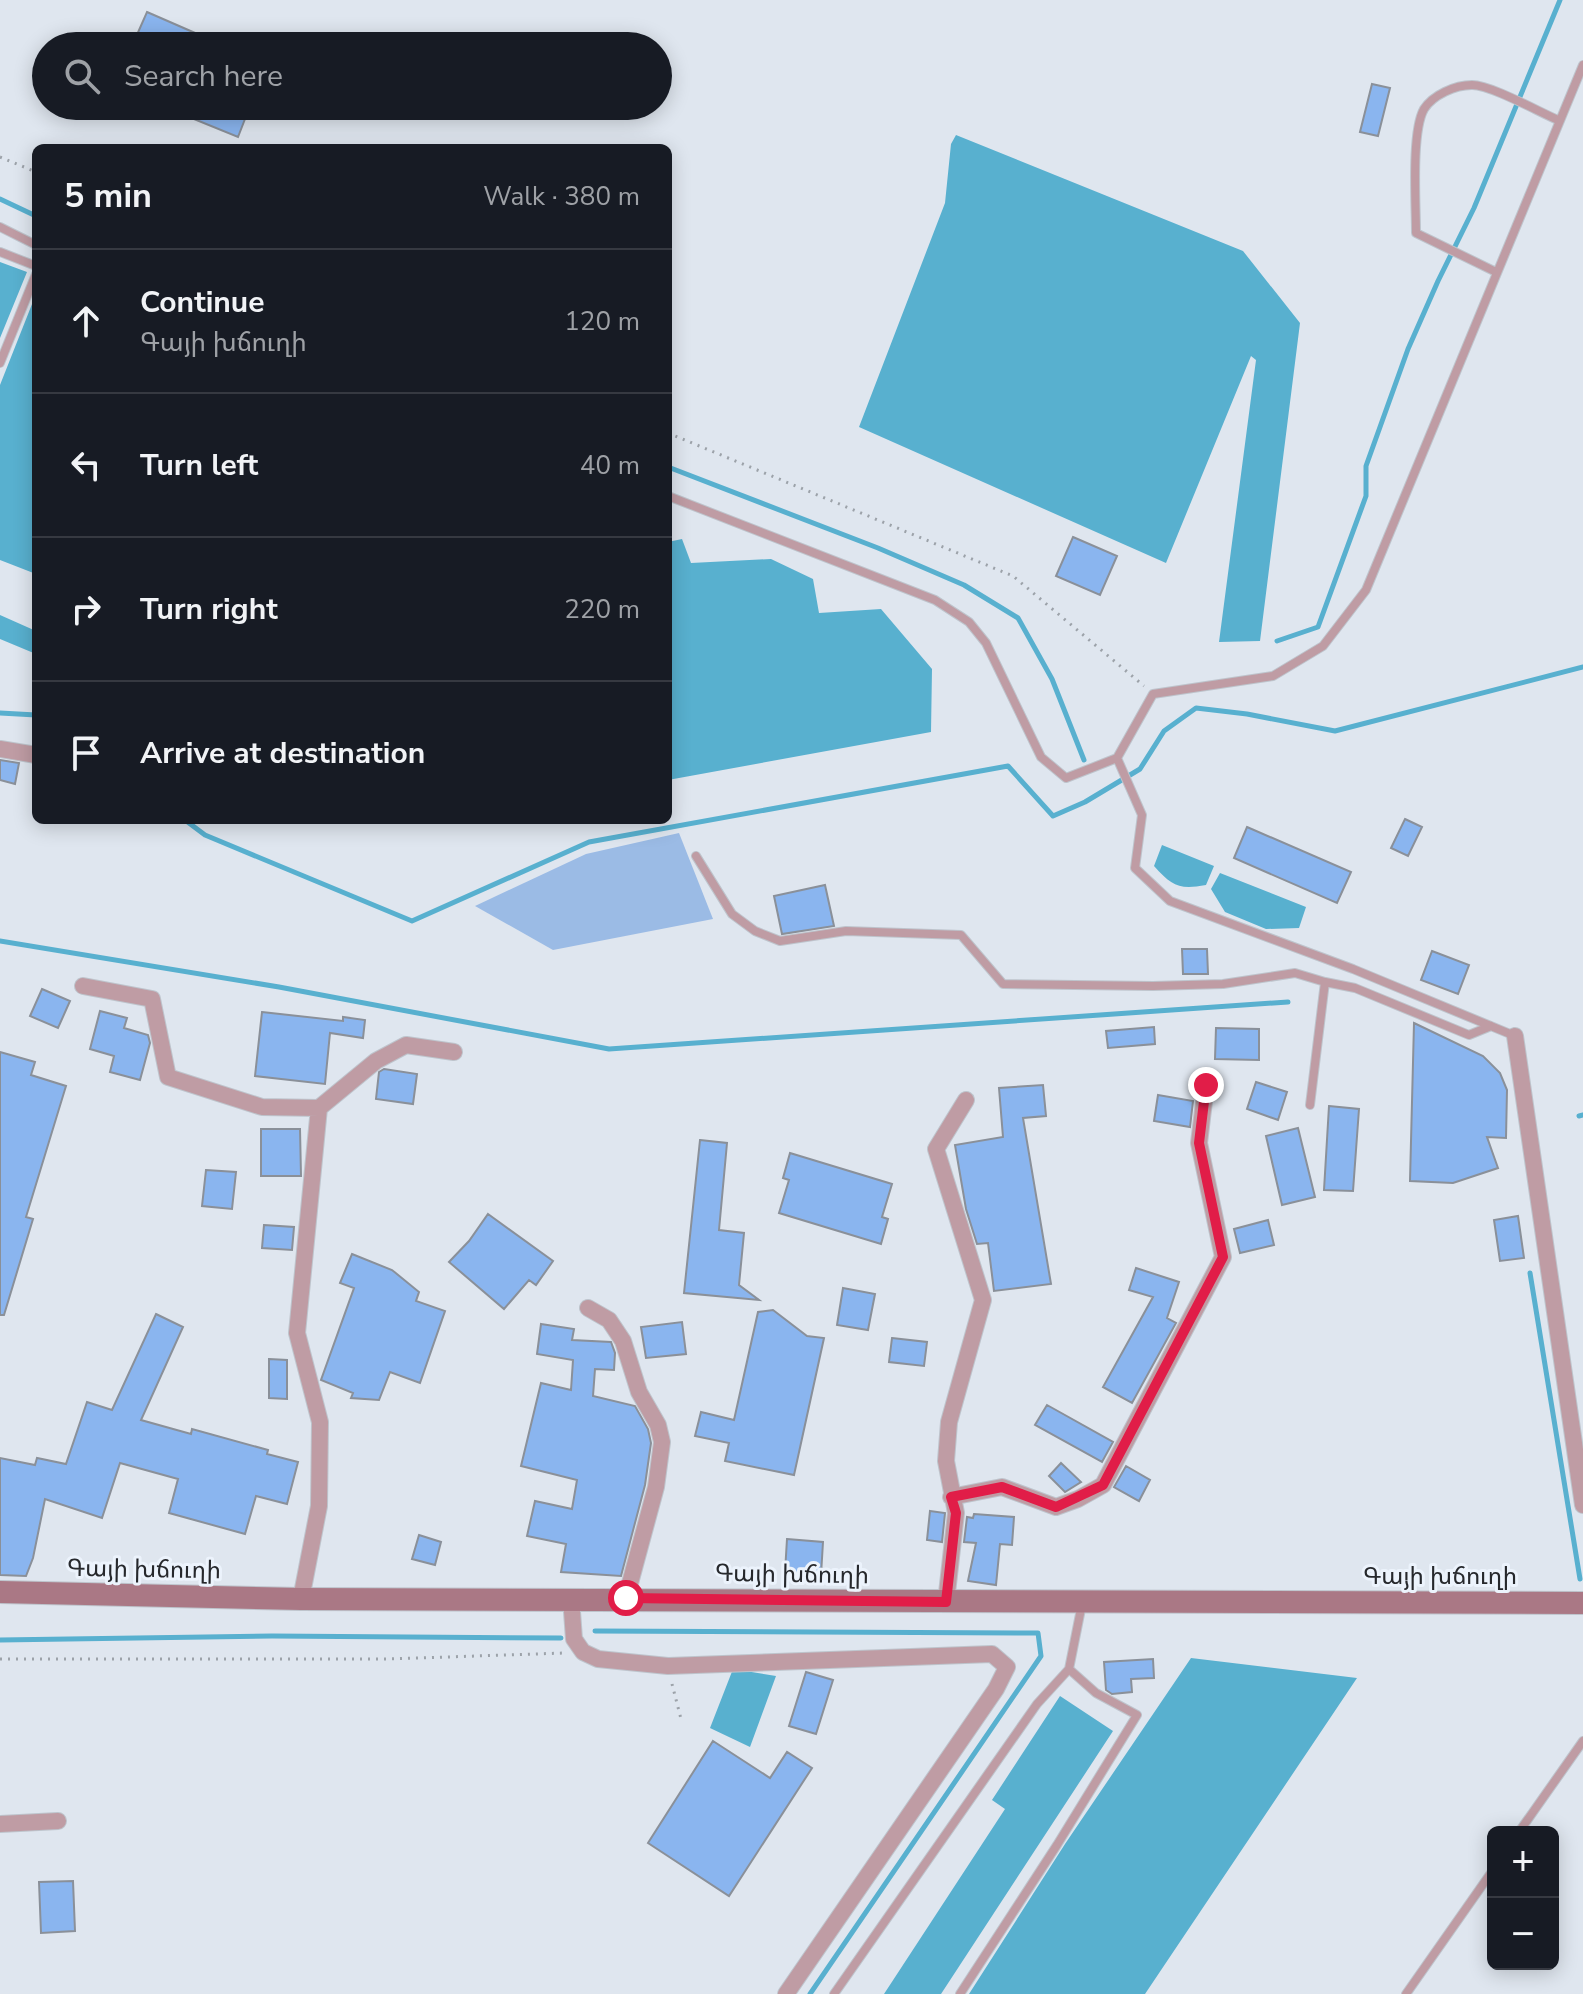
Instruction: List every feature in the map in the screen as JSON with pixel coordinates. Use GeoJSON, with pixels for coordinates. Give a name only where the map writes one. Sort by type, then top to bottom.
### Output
{"type":"FeatureCollection","features":[{"type":"Feature","properties":{"kind":"main road","name":"Գայի խճուղի"},"geometry":{"type":"LineString","coordinates":[[0,1592],[301,1599],[1583,1603]]}},
{"type":"Feature","properties":{"kind":"street"},"geometry":{"type":"LineString","coordinates":[[0,749],[32,754]]}},
{"type":"Feature","properties":{"kind":"street"},"geometry":{"type":"LineString","coordinates":[[83,986],[152,999],[168,1077],[262,1107],[319,1108],[376,1061],[406,1045],[454,1052]]}},
{"type":"Feature","properties":{"kind":"street"},"geometry":{"type":"LineString","coordinates":[[1515,1036],[1583,1505]]}},
{"type":"Feature","properties":{"kind":"street"},"geometry":{"type":"LineString","coordinates":[[951,1497],[1002,1487],[1056,1507],[1103,1485],[1223,1257],[1199,1143],[1206,1085]]}},
{"type":"Feature","properties":{"kind":"street"},"geometry":{"type":"LineString","coordinates":[[946,1602],[956,1513],[946,1461],[949,1422],[983,1300],[936,1149],[966,1100]]}},
{"type":"Feature","properties":{"kind":"street"},"geometry":{"type":"LineString","coordinates":[[301,1599],[319,1506],[320,1422],[297,1333],[319,1108]]}},
{"type":"Feature","properties":{"kind":"street"},"geometry":{"type":"LineString","coordinates":[[588,1308],[609,1320],[623,1341],[639,1392],[658,1425],[662,1442],[656,1487],[626,1598]]}},
{"type":"Feature","properties":{"kind":"street"},"geometry":{"type":"LineString","coordinates":[[571,1598],[574,1639],[583,1652],[598,1659],[668,1666],[992,1654],[1007,1667],[996,1689],[786,1994]]}},
{"type":"Feature","properties":{"kind":"street"},"geometry":{"type":"LineString","coordinates":[[0,1824],[58,1821]]}},
{"type":"Feature","properties":{"kind":"lane"},"geometry":{"type":"LineString","coordinates":[[672,498],[935,600],[969,622],[986,643],[1041,757],[1066,778],[1118,761],[1153,694],[1273,676],[1323,646],[1366,590],[1583,65]]}},
{"type":"Feature","properties":{"kind":"lane"},"geometry":{"type":"LineString","coordinates":[[1496,272],[1416,233],[1416,153],[1423,111],[1437,94],[1473,85],[1558,120]]}},
{"type":"Feature","properties":{"kind":"lane"},"geometry":{"type":"LineString","coordinates":[[0,227],[32,243]]}},
{"type":"Feature","properties":{"kind":"lane"},"geometry":{"type":"LineString","coordinates":[[0,252],[32,264]]}},
{"type":"Feature","properties":{"kind":"lane"},"geometry":{"type":"LineString","coordinates":[[0,363],[32,284]]}},
{"type":"Feature","properties":{"kind":"lane"},"geometry":{"type":"LineString","coordinates":[[1118,761],[1142,815],[1135,868],[1170,901],[1353,969],[1515,1036]]}},
{"type":"Feature","properties":{"kind":"lane"},"geometry":{"type":"LineString","coordinates":[[696,856],[732,914],[755,931],[780,941],[846,931],[961,935],[1003,984],[1223,984],[1295,973],[1355,988],[1469,1035],[1491,1026]]}},
{"type":"Feature","properties":{"kind":"lane"},"geometry":{"type":"LineString","coordinates":[[1310,1105],[1325,982]]}},
{"type":"Feature","properties":{"kind":"lane"},"geometry":{"type":"LineString","coordinates":[[834,1994],[1037,1704],[1069,1669],[1083,1600]]}},
{"type":"Feature","properties":{"kind":"lane"},"geometry":{"type":"LineString","coordinates":[[960,1994],[1137,1715],[1096,1693],[1069,1669]]}},
{"type":"Feature","properties":{"kind":"lane"},"geometry":{"type":"LineString","coordinates":[[1523,1826],[1583,1741]]}},
{"type":"Feature","properties":{"kind":"lane"},"geometry":{"type":"LineString","coordinates":[[1406,1994],[1487,1879]]}},
{"type":"Feature","properties":{"kind":"path"},"geometry":{"type":"LineString","coordinates":[[0,157],[32,170]]}},
{"type":"Feature","properties":{"kind":"path"},"geometry":{"type":"LineString","coordinates":[[672,435],[1013,576],[1153,694]]}},
{"type":"Feature","properties":{"kind":"path"},"geometry":{"type":"LineString","coordinates":[[0,1659],[388,1659],[583,1652]]}},
{"type":"Feature","properties":{"kind":"path"},"geometry":{"type":"LineString","coordinates":[[668,1666],[681,1719]]}},
{"type":"Feature","properties":{"kind":"shaded area"},"geometry":{"type":"Polygon","coordinates":[[[956,135],[1243,251],[1300,323],[1260,641],[1219,642],[1256,360],[1251,356],[1166,563],[859,427],[945,203],[951,144],[956,135]]]}},
{"type":"Feature","properties":{"kind":"shaded area"},"geometry":{"type":"Polygon","coordinates":[[[0,262],[27,272],[0,338],[0,262]]]}},
{"type":"Feature","properties":{"kind":"shaded area"},"geometry":{"type":"Polygon","coordinates":[[[32,304],[32,572],[0,560],[0,385],[32,304]]]}},
{"type":"Feature","properties":{"kind":"shaded area"},"geometry":{"type":"Polygon","coordinates":[[[682,539],[691,563],[771,559],[813,579],[819,613],[881,609],[932,669],[931,732],[672,779],[672,541],[682,539]]]}},
{"type":"Feature","properties":{"kind":"shaded area"},"geometry":{"type":"Polygon","coordinates":[[[0,615],[32,629],[32,652],[0,639],[0,615]]]}},
{"type":"Feature","properties":{"kind":"shaded area"},"geometry":{"type":"Polygon","coordinates":[[[679,833],[713,919],[553,950],[475,906],[586,854],[679,833]]]}},
{"type":"Feature","properties":{"kind":"shaded area"},"geometry":{"type":"Polygon","coordinates":[[[1162,845],[1214,866],[1206,885],[1182,886],[1166,878],[1154,866],[1162,845]]]}},
{"type":"Feature","properties":{"kind":"shaded area"},"geometry":{"type":"Polygon","coordinates":[[[1220,873],[1306,907],[1299,928],[1266,929],[1225,912],[1211,889],[1220,873]]]}},
{"type":"Feature","properties":{"kind":"shaded area"},"geometry":{"type":"Polygon","coordinates":[[[1191,1658],[1357,1678],[1145,1994],[969,1994],[1065,1844],[1191,1658]]]}},
{"type":"Feature","properties":{"kind":"shaded area"},"geometry":{"type":"Polygon","coordinates":[[[733,1669],[776,1676],[750,1747],[710,1728],[733,1669]]]}},
{"type":"Feature","properties":{"kind":"shaded area"},"geometry":{"type":"Polygon","coordinates":[[[1060,1696],[1113,1731],[941,1994],[884,1994],[1005,1809],[992,1800],[1060,1696]]]}},
{"type":"Feature","properties":{"kind":"building"},"geometry":{"type":"Polygon","coordinates":[[[147,12],[193,32],[138,32],[147,12]]]}},
{"type":"Feature","properties":{"kind":"building"},"geometry":{"type":"Polygon","coordinates":[[[1372,84],[1390,88],[1378,136],[1360,132],[1372,84]]]}},
{"type":"Feature","properties":{"kind":"building"},"geometry":{"type":"Polygon","coordinates":[[[196,120],[245,120],[238,137],[196,120]]]}},
{"type":"Feature","properties":{"kind":"building"},"geometry":{"type":"Polygon","coordinates":[[[1073,537],[1117,556],[1100,595],[1056,576],[1073,537]]]}},
{"type":"Feature","properties":{"kind":"building"},"geometry":{"type":"Polygon","coordinates":[[[0,760],[19,763],[15,784],[0,780],[0,760]]]}},
{"type":"Feature","properties":{"kind":"building"},"geometry":{"type":"Polygon","coordinates":[[[1405,819],[1422,827],[1408,856],[1391,848],[1405,819]]]}},
{"type":"Feature","properties":{"kind":"building"},"geometry":{"type":"Polygon","coordinates":[[[1247,827],[1351,872],[1337,903],[1234,858],[1247,827]]]}},
{"type":"Feature","properties":{"kind":"building"},"geometry":{"type":"Polygon","coordinates":[[[825,885],[834,926],[782,934],[774,896],[825,885]]]}},
{"type":"Feature","properties":{"kind":"building"},"geometry":{"type":"Polygon","coordinates":[[[1182,949],[1207,949],[1208,974],[1183,974],[1182,949]]]}},
{"type":"Feature","properties":{"kind":"building"},"geometry":{"type":"Polygon","coordinates":[[[1432,951],[1469,965],[1458,994],[1421,980],[1432,951]]]}},
{"type":"Feature","properties":{"kind":"building"},"geometry":{"type":"Polygon","coordinates":[[[42,989],[70,1001],[58,1028],[30,1016],[42,989]]]}},
{"type":"Feature","properties":{"kind":"building"},"geometry":{"type":"Polygon","coordinates":[[[100,1011],[127,1018],[124,1028],[148,1035],[150,1043],[140,1080],[110,1072],[114,1056],[90,1049],[100,1011]]]}},
{"type":"Feature","properties":{"kind":"building"},"geometry":{"type":"Polygon","coordinates":[[[262,1012],[343,1021],[343,1017],[365,1020],[363,1038],[330,1033],[325,1084],[255,1076],[262,1012]]]}},
{"type":"Feature","properties":{"kind":"building"},"geometry":{"type":"Polygon","coordinates":[[[1414,1023],[1483,1056],[1500,1073],[1507,1090],[1506,1138],[1487,1137],[1498,1168],[1453,1183],[1410,1181],[1414,1023]]]}},
{"type":"Feature","properties":{"kind":"building"},"geometry":{"type":"Polygon","coordinates":[[[1154,1027],[1155,1044],[1108,1048],[1106,1031],[1154,1027]]]}},
{"type":"Feature","properties":{"kind":"building"},"geometry":{"type":"Polygon","coordinates":[[[1216,1028],[1259,1029],[1259,1060],[1215,1059],[1216,1028]]]}},
{"type":"Feature","properties":{"kind":"building"},"geometry":{"type":"Polygon","coordinates":[[[0,1052],[35,1062],[31,1075],[66,1086],[26,1217],[33,1219],[4,1315],[0,1315],[0,1052]]]}},
{"type":"Feature","properties":{"kind":"building"},"geometry":{"type":"Polygon","coordinates":[[[384,1069],[417,1074],[413,1104],[376,1099],[379,1072],[384,1069]]]}},
{"type":"Feature","properties":{"kind":"building"},"geometry":{"type":"Polygon","coordinates":[[[1256,1082],[1287,1092],[1278,1120],[1247,1109],[1256,1082]]]}},
{"type":"Feature","properties":{"kind":"building"},"geometry":{"type":"Polygon","coordinates":[[[1043,1085],[1046,1116],[1023,1118],[1051,1284],[994,1291],[988,1243],[977,1244],[966,1209],[955,1145],[1003,1137],[999,1088],[1043,1085]]]}},
{"type":"Feature","properties":{"kind":"building"},"geometry":{"type":"Polygon","coordinates":[[[1158,1095],[1193,1101],[1190,1127],[1154,1121],[1158,1095]]]}},
{"type":"Feature","properties":{"kind":"building"},"geometry":{"type":"Polygon","coordinates":[[[1329,1106],[1359,1109],[1353,1191],[1324,1190],[1329,1106]]]}},
{"type":"Feature","properties":{"kind":"building"},"geometry":{"type":"Polygon","coordinates":[[[1298,1128],[1315,1197],[1282,1205],[1266,1136],[1298,1128]]]}},
{"type":"Feature","properties":{"kind":"building"},"geometry":{"type":"Polygon","coordinates":[[[261,1129],[300,1129],[301,1176],[261,1176],[261,1129]]]}},
{"type":"Feature","properties":{"kind":"building"},"geometry":{"type":"Polygon","coordinates":[[[700,1140],[727,1143],[719,1230],[744,1233],[739,1285],[759,1300],[684,1293],[700,1140]]]}},
{"type":"Feature","properties":{"kind":"building"},"geometry":{"type":"Polygon","coordinates":[[[790,1153],[892,1184],[882,1217],[888,1219],[881,1244],[779,1213],[789,1180],[783,1178],[790,1153]]]}},
{"type":"Feature","properties":{"kind":"building"},"geometry":{"type":"Polygon","coordinates":[[[206,1170],[236,1172],[232,1209],[202,1206],[206,1170]]]}},
{"type":"Feature","properties":{"kind":"building"},"geometry":{"type":"Polygon","coordinates":[[[488,1214],[553,1261],[536,1285],[529,1280],[504,1309],[449,1262],[488,1214]]]}},
{"type":"Feature","properties":{"kind":"building"},"geometry":{"type":"Polygon","coordinates":[[[1518,1216],[1524,1258],[1500,1261],[1494,1220],[1518,1216]]]}},
{"type":"Feature","properties":{"kind":"building"},"geometry":{"type":"Polygon","coordinates":[[[1268,1220],[1274,1245],[1240,1253],[1234,1229],[1268,1220]]]}},
{"type":"Feature","properties":{"kind":"building"},"geometry":{"type":"Polygon","coordinates":[[[264,1225],[294,1227],[292,1250],[262,1248],[264,1225]]]}},
{"type":"Feature","properties":{"kind":"building"},"geometry":{"type":"Polygon","coordinates":[[[352,1254],[392,1270],[419,1292],[416,1301],[445,1311],[420,1383],[390,1372],[379,1400],[351,1398],[353,1393],[321,1380],[354,1288],[340,1283],[352,1254]]]}},
{"type":"Feature","properties":{"kind":"building"},"geometry":{"type":"Polygon","coordinates":[[[1136,1268],[1179,1282],[1167,1318],[1176,1323],[1132,1403],[1103,1387],[1153,1297],[1129,1290],[1136,1268]]]}},
{"type":"Feature","properties":{"kind":"building"},"geometry":{"type":"Polygon","coordinates":[[[843,1288],[875,1294],[868,1330],[837,1325],[843,1288]]]}},
{"type":"Feature","properties":{"kind":"building"},"geometry":{"type":"Polygon","coordinates":[[[773,1310],[807,1336],[824,1338],[794,1475],[725,1461],[729,1443],[695,1436],[701,1412],[734,1420],[758,1312],[773,1310]]]}},
{"type":"Feature","properties":{"kind":"building"},"geometry":{"type":"Polygon","coordinates":[[[156,1314],[183,1327],[141,1420],[191,1434],[192,1429],[268,1450],[267,1454],[298,1462],[287,1504],[256,1496],[245,1534],[169,1513],[178,1479],[120,1463],[102,1518],[45,1499],[33,1558],[26,1576],[0,1575],[0,1458],[35,1465],[37,1458],[66,1464],[87,1402],[112,1410],[156,1314]]]}},
{"type":"Feature","properties":{"kind":"building"},"geometry":{"type":"Polygon","coordinates":[[[682,1322],[686,1354],[646,1358],[641,1327],[682,1322]]]}},
{"type":"Feature","properties":{"kind":"building"},"geometry":{"type":"Polygon","coordinates":[[[541,1324],[574,1329],[572,1340],[611,1342],[615,1353],[614,1370],[595,1369],[593,1396],[635,1406],[648,1429],[651,1443],[645,1485],[621,1576],[561,1572],[566,1544],[527,1536],[535,1501],[572,1509],[577,1480],[521,1466],[541,1383],[571,1390],[573,1360],[537,1354],[541,1324]]]}},
{"type":"Feature","properties":{"kind":"building"},"geometry":{"type":"Polygon","coordinates":[[[892,1338],[927,1342],[924,1366],[889,1362],[892,1338]]]}},
{"type":"Feature","properties":{"kind":"building"},"geometry":{"type":"Polygon","coordinates":[[[269,1359],[287,1360],[287,1399],[269,1398],[269,1359]]]}},
{"type":"Feature","properties":{"kind":"building"},"geometry":{"type":"Polygon","coordinates":[[[1047,1405],[1113,1442],[1102,1462],[1035,1425],[1047,1405]]]}},
{"type":"Feature","properties":{"kind":"building"},"geometry":{"type":"Polygon","coordinates":[[[1061,1463],[1081,1482],[1065,1492],[1049,1476],[1061,1463]]]}},
{"type":"Feature","properties":{"kind":"building"},"geometry":{"type":"Polygon","coordinates":[[[1126,1466],[1150,1480],[1139,1501],[1114,1487],[1126,1466]]]}},
{"type":"Feature","properties":{"kind":"building"},"geometry":{"type":"Polygon","coordinates":[[[930,1511],[945,1513],[942,1542],[927,1540],[930,1511]]]}},
{"type":"Feature","properties":{"kind":"building"},"geometry":{"type":"Polygon","coordinates":[[[974,1514],[1014,1517],[1012,1545],[1000,1544],[996,1585],[968,1581],[976,1543],[964,1542],[967,1517],[973,1518],[974,1514]]]}},
{"type":"Feature","properties":{"kind":"building"},"geometry":{"type":"Polygon","coordinates":[[[419,1535],[441,1542],[435,1565],[412,1559],[419,1535]]]}},
{"type":"Feature","properties":{"kind":"building"},"geometry":{"type":"Polygon","coordinates":[[[787,1539],[823,1542],[821,1575],[785,1572],[787,1539]]]}},
{"type":"Feature","properties":{"kind":"building"},"geometry":{"type":"Polygon","coordinates":[[[1153,1659],[1154,1678],[1131,1679],[1132,1692],[1112,1694],[1106,1690],[1104,1662],[1153,1659]]]}},
{"type":"Feature","properties":{"kind":"building"},"geometry":{"type":"Polygon","coordinates":[[[806,1672],[833,1680],[816,1734],[789,1726],[806,1672]]]}},
{"type":"Feature","properties":{"kind":"building"},"geometry":{"type":"Polygon","coordinates":[[[713,1741],[770,1778],[787,1752],[812,1768],[729,1896],[648,1843],[713,1741]]]}},
{"type":"Feature","properties":{"kind":"building"},"geometry":{"type":"Polygon","coordinates":[[[73,1881],[75,1931],[41,1933],[39,1882],[73,1881]]]}},
{"type":"Feature","properties":{"kind":"waterway"},"geometry":{"type":"LineString","coordinates":[[1277,641],[1318,627],[1366,496],[1366,466],[1408,349],[1474,208],[1560,0]]}},
{"type":"Feature","properties":{"kind":"waterway"},"geometry":{"type":"LineString","coordinates":[[0,199],[32,214]]}},
{"type":"Feature","properties":{"kind":"waterway"},"geometry":{"type":"LineString","coordinates":[[672,469],[878,548],[964,585],[1018,618],[1052,679],[1084,760]]}},
{"type":"Feature","properties":{"kind":"waterway"},"geometry":{"type":"LineString","coordinates":[[190,824],[205,835],[412,921],[589,842],[1008,766],[1053,816],[1085,802],[1140,769],[1164,731],[1196,708],[1247,714],[1335,731],[1583,667]]}},
{"type":"Feature","properties":{"kind":"waterway"},"geometry":{"type":"LineString","coordinates":[[0,713],[32,715]]}},
{"type":"Feature","properties":{"kind":"waterway"},"geometry":{"type":"LineString","coordinates":[[0,941],[279,987],[609,1049],[1288,1002]]}},
{"type":"Feature","properties":{"kind":"waterway"},"geometry":{"type":"LineString","coordinates":[[1579,1116],[1583,1115]]}},
{"type":"Feature","properties":{"kind":"waterway"},"geometry":{"type":"LineString","coordinates":[[1530,1273],[1580,1579]]}},
{"type":"Feature","properties":{"kind":"waterway"},"geometry":{"type":"LineString","coordinates":[[595,1631],[1038,1633],[1041,1656],[810,1994]]}},
{"type":"Feature","properties":{"kind":"waterway"},"geometry":{"type":"LineString","coordinates":[[0,1640],[272,1636],[561,1638]]}},
{"type":"Feature","properties":{"kind":"route"},"geometry":{"type":"LineString","coordinates":[[626,1598],[946,1602],[956,1513],[951,1497],[1002,1487],[1056,1507],[1103,1485],[1223,1257],[1199,1143],[1206,1085]]}}]}
